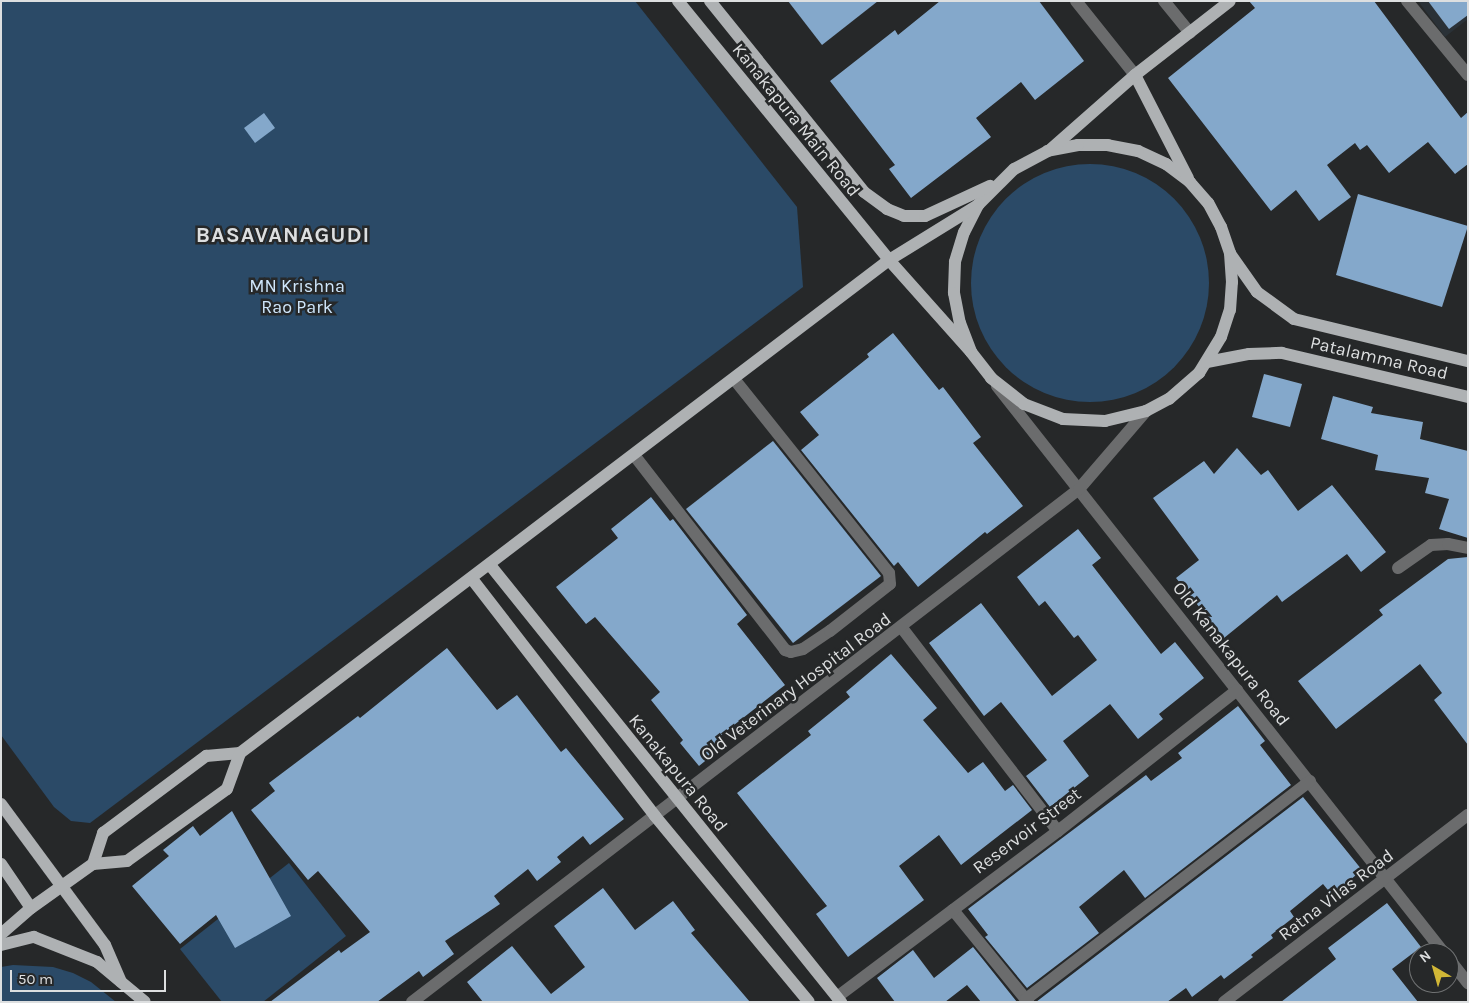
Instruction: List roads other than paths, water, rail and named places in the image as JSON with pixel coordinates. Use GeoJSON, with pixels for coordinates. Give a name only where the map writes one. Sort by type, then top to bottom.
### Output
{"type":"FeatureCollection","features":[{"type":"Feature","properties":{"kind":"main road","name":"Kanakapura Main Road"},"geometry":{"type":"LineString","coordinates":[[678,1],[889,260],[972,352]]}},
{"type":"Feature","properties":{"kind":"main road"},"geometry":{"type":"LineString","coordinates":[[710,1],[864,192],[887,209],[904,216],[925,216],[999,181]]}},
{"type":"Feature","properties":{"kind":"main road"},"geometry":{"type":"LineString","coordinates":[[1048,151],[1078,145],[1108,144],[1138,151],[1166,164],[1190,182],[1208,203],[1221,227],[1230,253],[1232,282],[1230,310],[1221,337],[1207,362],[1189,383],[1146,411],[1105,421],[1063,419],[1024,404],[991,378],[972,352],[960,323],[955,301],[955,262],[964,232],[978,205],[999,181],[1014,169],[1048,151],[1135,75],[1230,1]]}},
{"type":"Feature","properties":{"kind":"main road"},"geometry":{"type":"LineString","coordinates":[[1135,75],[1190,182]]}},
{"type":"Feature","properties":{"kind":"main road"},"geometry":{"type":"LineString","coordinates":[[92,864],[103,833],[206,756],[240,753],[472,579],[889,260],[978,205]]}},
{"type":"Feature","properties":{"kind":"main road","name":"Patalamma Road"},"geometry":{"type":"LineString","coordinates":[[1230,253],[1257,292],[1294,319],[1468,361]]}},
{"type":"Feature","properties":{"kind":"main road","name":"Patalamma Road"},"geometry":{"type":"LineString","coordinates":[[1207,362],[1248,354],[1282,353],[1468,397]]}},
{"type":"Feature","properties":{"kind":"main road","name":"Kanakapura Road"},"geometry":{"type":"LineString","coordinates":[[490,565],[676,800],[839,999]]}},
{"type":"Feature","properties":{"kind":"main road"},"geometry":{"type":"LineString","coordinates":[[472,579],[655,816],[809,1002]]}},
{"type":"Feature","properties":{"kind":"main road"},"geometry":{"type":"LineString","coordinates":[[1,934],[32,908],[92,864],[127,861],[227,789],[240,753]]}},
{"type":"Feature","properties":{"kind":"main road"},"geometry":{"type":"LineString","coordinates":[[1,804],[105,945],[121,982]]}},
{"type":"Feature","properties":{"kind":"main road"},"geometry":{"type":"LineString","coordinates":[[1,864],[32,908]]}},
{"type":"Feature","properties":{"kind":"main road"},"geometry":{"type":"LineString","coordinates":[[1,945],[34,937],[97,962],[145,1002]]}},
{"type":"Feature","properties":{"kind":"street"},"geometry":{"type":"LineString","coordinates":[[1076,1],[1135,75]]}},
{"type":"Feature","properties":{"kind":"street"},"geometry":{"type":"LineString","coordinates":[[1164,1],[1190,33]]}},
{"type":"Feature","properties":{"kind":"street"},"geometry":{"type":"LineString","coordinates":[[1408,1],[1468,75]]}},
{"type":"Feature","properties":{"kind":"street","name":"Old Kanakapura Road"},"geometry":{"type":"LineString","coordinates":[[991,378],[1436,943]]}},
{"type":"Feature","properties":{"kind":"street"},"geometry":{"type":"LineString","coordinates":[[634,455],[785,650],[791,652],[803,649],[830,631],[890,584],[889,573],[734,379]]}},
{"type":"Feature","properties":{"kind":"street","name":"Old Veterinary Hospital Road"},"geometry":{"type":"LineString","coordinates":[[412,1002],[902,628],[1079,489],[1146,411]]}},
{"type":"Feature","properties":{"kind":"street"},"geometry":{"type":"LineString","coordinates":[[1398,568],[1432,545],[1448,544],[1468,548]]}},
{"type":"Feature","properties":{"kind":"street"},"geometry":{"type":"LineString","coordinates":[[902,628],[1058,831]]}},
{"type":"Feature","properties":{"kind":"street","name":"Reservoir Street"},"geometry":{"type":"LineString","coordinates":[[839,999],[1058,831],[1237,690]]}},
{"type":"Feature","properties":{"kind":"street"},"geometry":{"type":"LineString","coordinates":[[953,910],[1027,1000],[1310,781]]}},
{"type":"Feature","properties":{"kind":"street","name":"Ratna Vilas Road"},"geometry":{"type":"LineString","coordinates":[[1224,1002],[1468,815]]}},
{"type":"Feature","properties":{"kind":"street"},"geometry":{"type":"LineString","coordinates":[[1459,972],[1468,983]]}},
{"type":"Feature","properties":{"kind":"district","name":"BASAVANAGUDI"},"geometry":{"type":"Point","coordinates":[283,236]}},
{"type":"Feature","properties":{"kind":"park label","name":"MN Krishna Rao Park"},"geometry":{"type":"Point","coordinates":[297,297]}}]}
